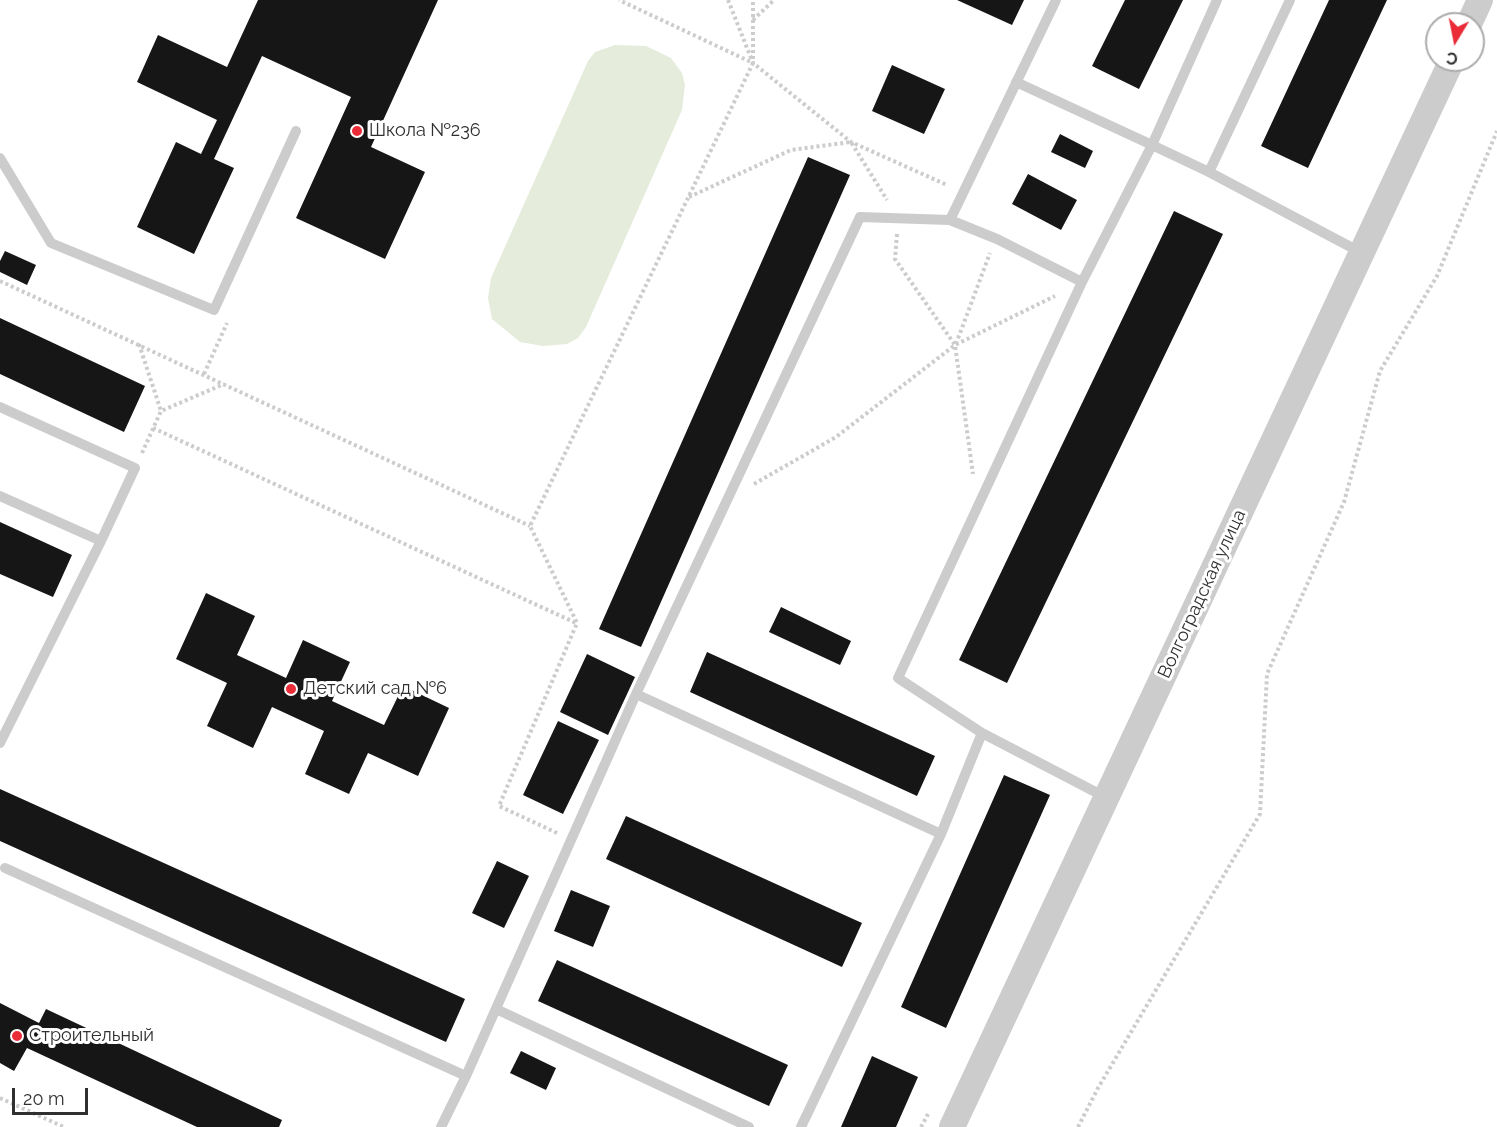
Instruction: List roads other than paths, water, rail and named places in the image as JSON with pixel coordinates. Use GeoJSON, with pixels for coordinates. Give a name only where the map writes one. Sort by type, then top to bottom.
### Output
{"type":"FeatureCollection","features":[{"type":"Feature","properties":{"kind":"street","name":"Волгоградская улица"},"geometry":{"type":"LineString","coordinates":[[952,1127],[1446,72]]}},
{"type":"Feature","properties":{"kind":"lane"},"geometry":{"type":"LineString","coordinates":[[950,220],[1056,0]]}},
{"type":"Feature","properties":{"kind":"lane"},"geometry":{"type":"LineString","coordinates":[[1107,798],[982,733],[898,678],[1082,282],[1152,145],[1217,0]]}},
{"type":"Feature","properties":{"kind":"lane"},"geometry":{"type":"LineString","coordinates":[[1209,172],[1290,0]]}},
{"type":"Feature","properties":{"kind":"lane"},"geometry":{"type":"LineString","coordinates":[[1016,82],[1209,172],[1362,253]]}},
{"type":"Feature","properties":{"kind":"lane"},"geometry":{"type":"LineString","coordinates":[[0,158],[51,243],[214,310],[296,131]]}},
{"type":"Feature","properties":{"kind":"lane"},"geometry":{"type":"LineString","coordinates":[[441,1127],[466,1076],[636,694],[860,217],[950,220],[997,239],[1082,282]]}},
{"type":"Feature","properties":{"kind":"lane"},"geometry":{"type":"LineString","coordinates":[[0,407],[135,468],[0,743]]}},
{"type":"Feature","properties":{"kind":"lane"},"geometry":{"type":"LineString","coordinates":[[0,496],[101,541]]}},
{"type":"Feature","properties":{"kind":"lane"},"geometry":{"type":"LineString","coordinates":[[636,694],[941,834]]}},
{"type":"Feature","properties":{"kind":"lane"},"geometry":{"type":"LineString","coordinates":[[801,1127],[941,834],[982,733]]}},
{"type":"Feature","properties":{"kind":"lane"},"geometry":{"type":"LineString","coordinates":[[0,878],[2,866],[466,1076]]}},
{"type":"Feature","properties":{"kind":"lane"},"geometry":{"type":"LineString","coordinates":[[496,1009],[749,1127]]}},
{"type":"Feature","properties":{"kind":"place","name":"Школа №236"},"geometry":{"type":"Point","coordinates":[357,131]}},
{"type":"Feature","properties":{"kind":"place","name":"Детский сад №6"},"geometry":{"type":"Point","coordinates":[291,689]}},
{"type":"Feature","properties":{"kind":"place","name":"Строительный"},"geometry":{"type":"Point","coordinates":[17,1036]}}]}
